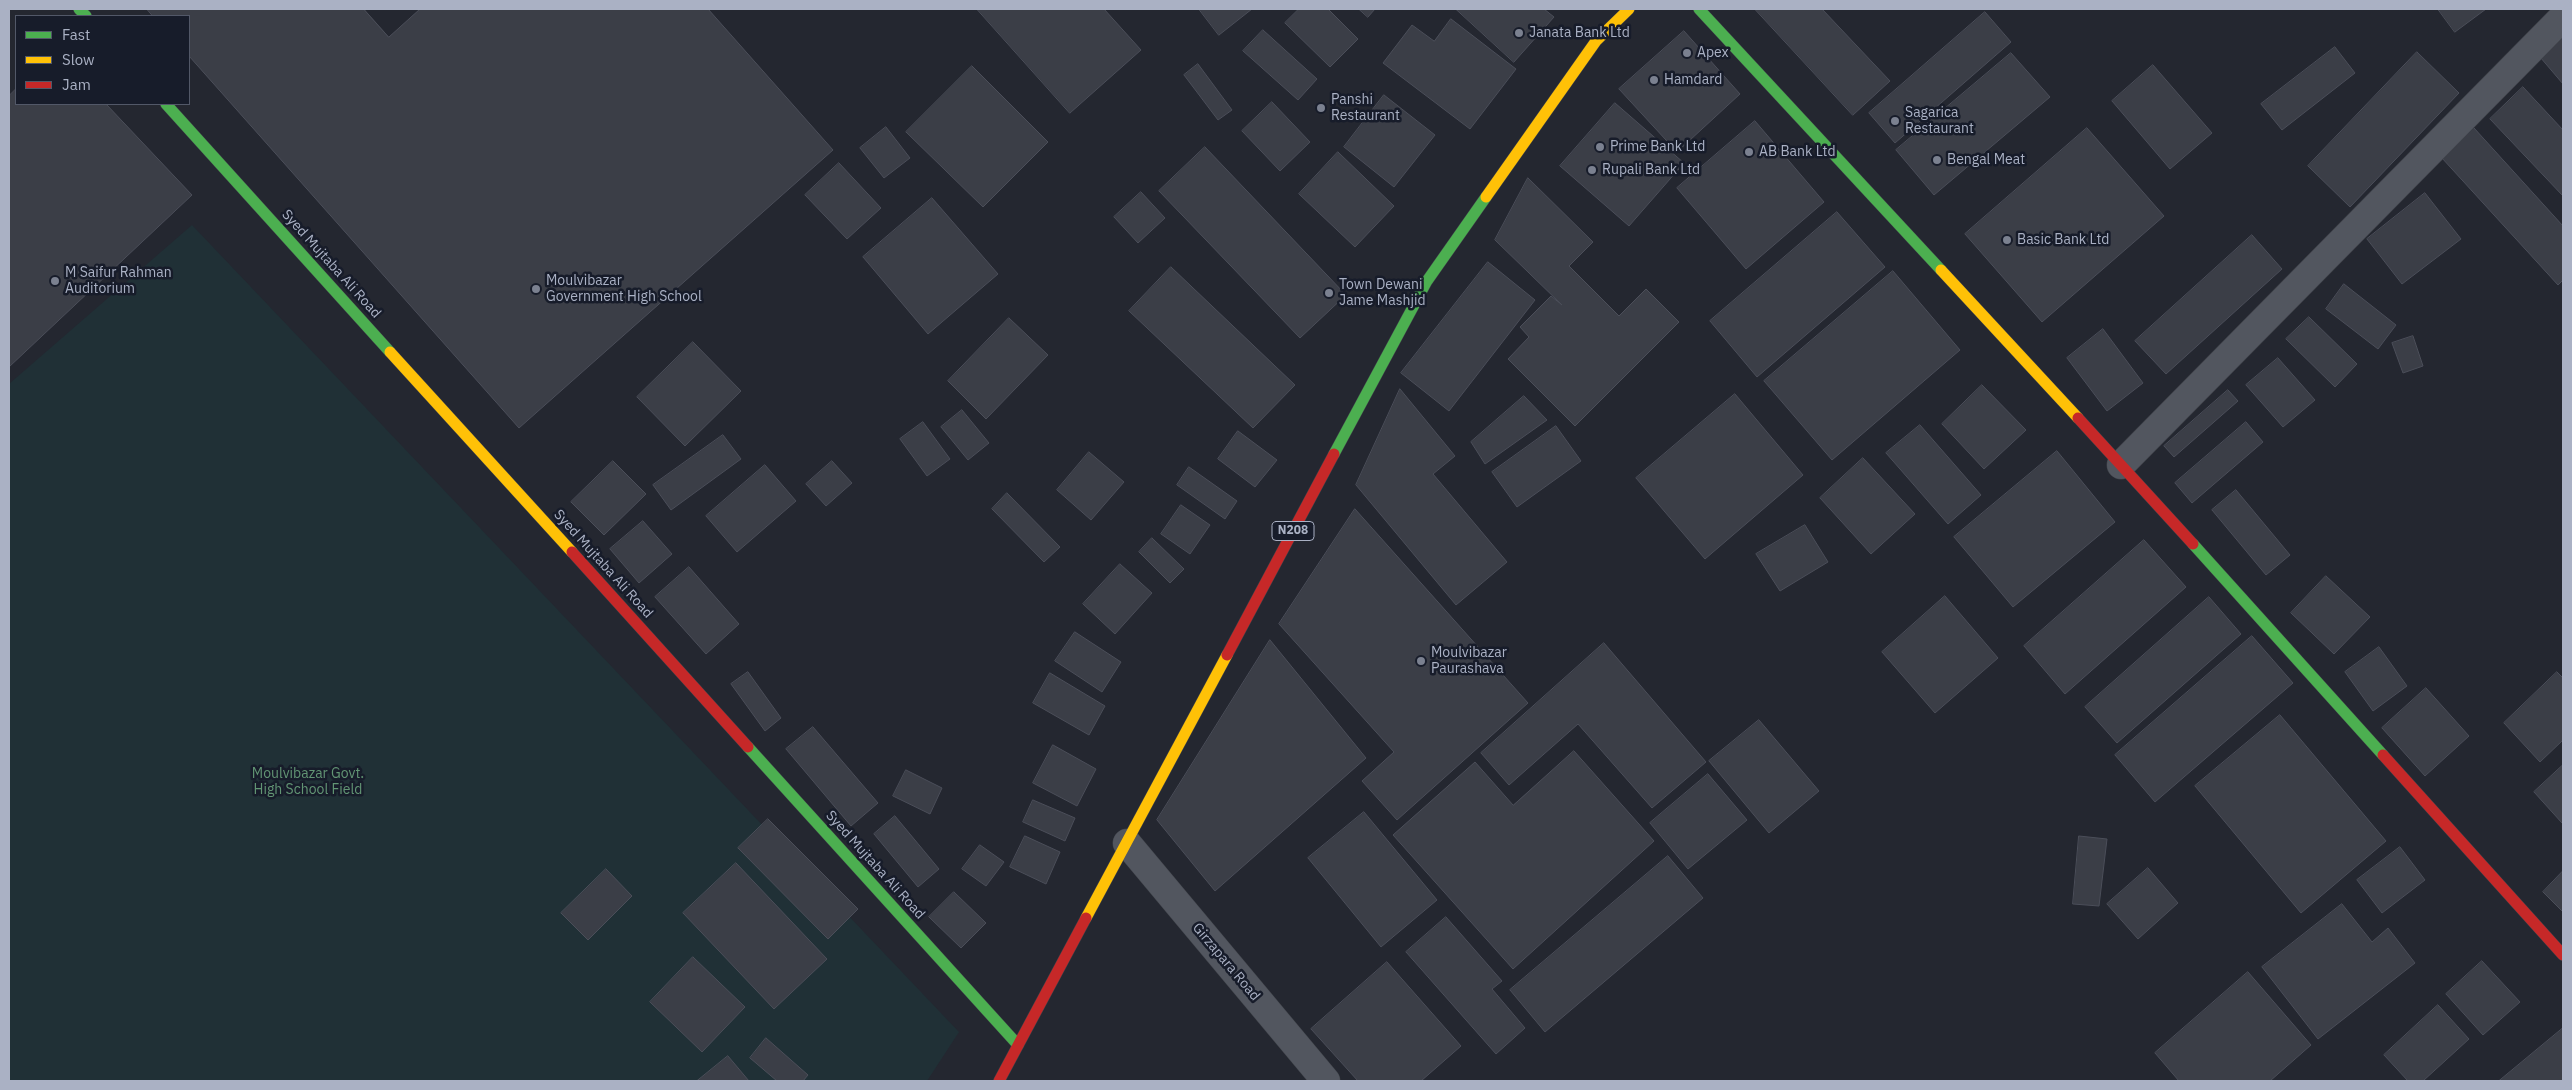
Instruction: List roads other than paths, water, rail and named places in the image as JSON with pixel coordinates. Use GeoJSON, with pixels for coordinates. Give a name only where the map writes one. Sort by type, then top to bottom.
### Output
{"type":"FeatureCollection","features":[{"type":"Feature","properties":{"kind":"main road","name":"N208"},"geometry":{"type":"LineString","coordinates":[[999,1081],[1427,281],[1596,41],[1629,9]]}},
{"type":"Feature","properties":{"kind":"main road"},"geometry":{"type":"LineString","coordinates":[[1699,9],[2120,465],[2563,955]]}},
{"type":"Feature","properties":{"kind":"main road","name":"Syed Mujtaba Ali Road"},"geometry":{"type":"LineString","coordinates":[[167,105],[1018,1045]]}},
{"type":"Feature","properties":{"kind":"street"},"geometry":{"type":"LineString","coordinates":[[2120,465],[2563,17]]}},
{"type":"Feature","properties":{"kind":"street","name":"Girzapara Road"},"geometry":{"type":"LineString","coordinates":[[1127,843],[1326,1081]]}},
{"type":"Feature","properties":{"kind":"place","name":"Janata Bank Ltd"},"geometry":{"type":"Point","coordinates":[1519,33]}},
{"type":"Feature","properties":{"kind":"place","name":"Apex"},"geometry":{"type":"Point","coordinates":[1687,53]}},
{"type":"Feature","properties":{"kind":"place","name":"Hamdard"},"geometry":{"type":"Point","coordinates":[1654,80]}},
{"type":"Feature","properties":{"kind":"place","name":"Panshi Restaurant"},"geometry":{"type":"Point","coordinates":[1321,108]}},
{"type":"Feature","properties":{"kind":"place","name":"Sagarica Restaurant"},"geometry":{"type":"Point","coordinates":[1895,121]}},
{"type":"Feature","properties":{"kind":"place","name":"Prime Bank Ltd"},"geometry":{"type":"Point","coordinates":[1600,147]}},
{"type":"Feature","properties":{"kind":"place","name":"AB Bank Ltd"},"geometry":{"type":"Point","coordinates":[1749,152]}},
{"type":"Feature","properties":{"kind":"place","name":"Bengal Meat"},"geometry":{"type":"Point","coordinates":[1937,160]}},
{"type":"Feature","properties":{"kind":"place","name":"Rupali Bank Ltd"},"geometry":{"type":"Point","coordinates":[1592,170]}},
{"type":"Feature","properties":{"kind":"place","name":"Basic Bank Ltd"},"geometry":{"type":"Point","coordinates":[2007,240]}},
{"type":"Feature","properties":{"kind":"place","name":"M Saifur Rahman Auditorium"},"geometry":{"type":"Point","coordinates":[55,281]}},
{"type":"Feature","properties":{"kind":"place","name":"Moulvibazar Government High School"},"geometry":{"type":"Point","coordinates":[536,289]}},
{"type":"Feature","properties":{"kind":"place","name":"Town Dewani Jame Mashjid"},"geometry":{"type":"Point","coordinates":[1329,293]}},
{"type":"Feature","properties":{"kind":"place","name":"Moulvibazar Paurashava"},"geometry":{"type":"Point","coordinates":[1421,661]}},
{"type":"Feature","properties":{"kind":"park label","name":"Moulvibazar Govt. High School Field"},"geometry":{"type":"Point","coordinates":[308,782]}}]}
